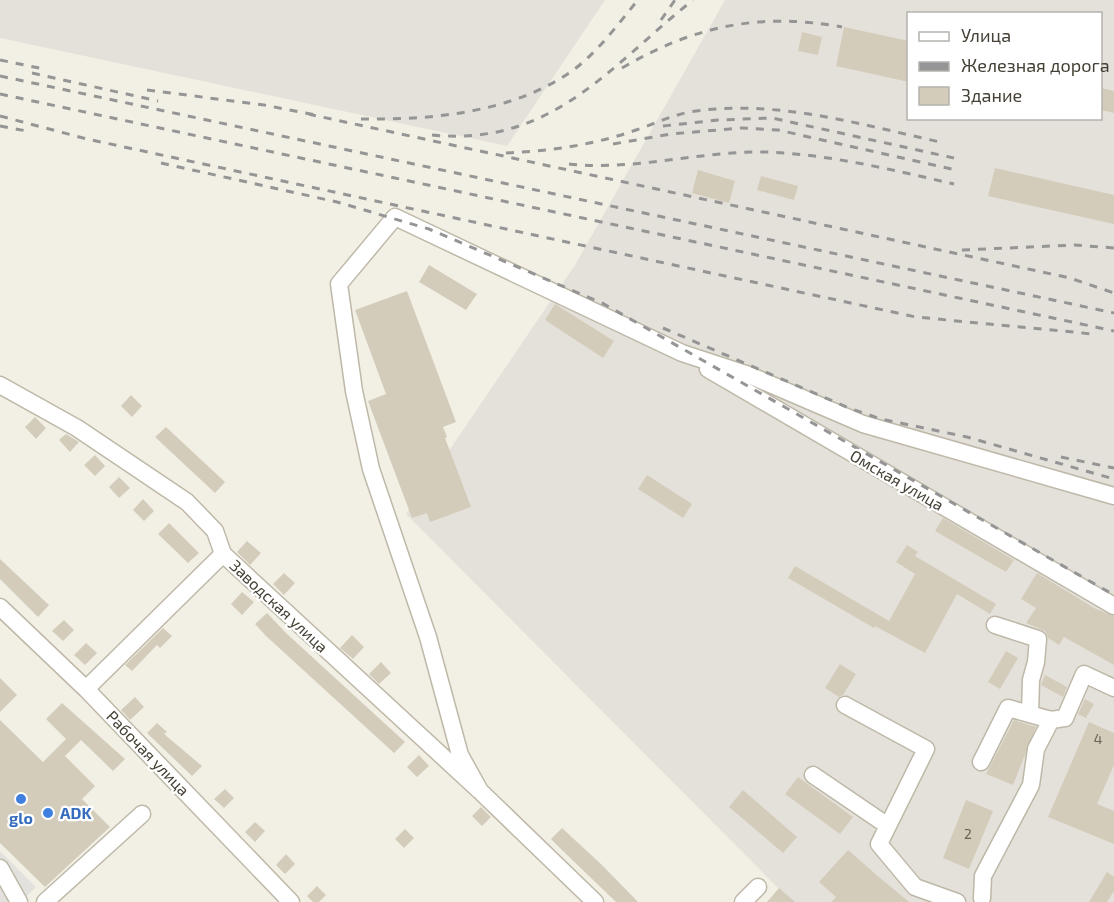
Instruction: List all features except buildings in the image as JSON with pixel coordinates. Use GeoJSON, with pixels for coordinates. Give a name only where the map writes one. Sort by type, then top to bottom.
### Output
{"type":"FeatureCollection","features":[{"type":"Feature","properties":{"kind":"street","name":"Заводская улица"},"geometry":{"type":"LineString","coordinates":[[480,791],[460,755],[428,638],[371,469],[354,391],[339,284],[395,217],[682,353]]}},
{"type":"Feature","properties":{"kind":"street"},"geometry":{"type":"LineString","coordinates":[[682,353],[749,375],[863,424],[1114,496]]}},
{"type":"Feature","properties":{"kind":"street","name":"Омская улица"},"geometry":{"type":"LineString","coordinates":[[682,353],[1114,606]]}},
{"type":"Feature","properties":{"kind":"street","name":"Заводская улица"},"geometry":{"type":"LineString","coordinates":[[0,385],[76,428],[187,502],[215,531],[223,554],[480,791],[595,902]]}},
{"type":"Feature","properties":{"kind":"street"},"geometry":{"type":"LineString","coordinates":[[86,689],[223,554]]}},
{"type":"Feature","properties":{"kind":"street","name":"Рабочая улица"},"geometry":{"type":"LineString","coordinates":[[0,607],[86,689],[281,898]]}},
{"type":"Feature","properties":{"kind":"street"},"geometry":{"type":"LineString","coordinates":[[995,625],[1038,639],[1036,662],[1030,680],[1030,714]]}},
{"type":"Feature","properties":{"kind":"street"},"geometry":{"type":"LineString","coordinates":[[981,762],[1008,708],[1051,720],[1065,718],[1084,674],[1114,688]]}},
{"type":"Feature","properties":{"kind":"street"},"geometry":{"type":"LineString","coordinates":[[845,705],[926,749],[879,844],[915,887],[957,902]]}},
{"type":"Feature","properties":{"kind":"street"},"geometry":{"type":"LineString","coordinates":[[983,901],[983,876],[1030,785],[1036,749],[1051,720]]}},
{"type":"Feature","properties":{"kind":"street"},"geometry":{"type":"LineString","coordinates":[[813,775],[888,826]]}},
{"type":"Feature","properties":{"kind":"street"},"geometry":{"type":"LineString","coordinates":[[45,902],[142,814]]}},
{"type":"Feature","properties":{"kind":"street"},"geometry":{"type":"LineString","coordinates":[[0,868],[19,901]]}},
{"type":"Feature","properties":{"kind":"street"},"geometry":{"type":"LineString","coordinates":[[0,887],[19,901]]}},
{"type":"Feature","properties":{"kind":"street"},"geometry":{"type":"LineString","coordinates":[[743,902],[758,887]]}},
{"type":"Feature","properties":{"kind":"shaded area"},"geometry":{"type":"Polygon","coordinates":[[[0,0],[605,0],[507,146],[0,38],[0,0]]]}},
{"type":"Feature","properties":{"kind":"shaded area"},"geometry":{"type":"Polygon","coordinates":[[[725,0],[1114,0],[1114,902],[792,902],[406,514],[575,265],[725,0]]]}},
{"type":"Feature","properties":{"kind":"shaded area"},"geometry":{"type":"Polygon","coordinates":[[[0,851],[36,887],[21,902],[0,902],[0,851]]]}},
{"type":"Feature","properties":{"kind":"railway"},"geometry":{"type":"LineString","coordinates":[[361,119],[443,115],[498,105],[524,96],[572,71],[607,37],[638,0]]}},
{"type":"Feature","properties":{"kind":"railway"},"geometry":{"type":"LineString","coordinates":[[661,20],[675,0]]}},
{"type":"Feature","properties":{"kind":"railway"},"geometry":{"type":"LineString","coordinates":[[432,135],[474,135],[512,128],[545,115],[576,97],[606,75],[693,0]]}},
{"type":"Feature","properties":{"kind":"railway"},"geometry":{"type":"LineString","coordinates":[[622,68],[675,42],[728,26],[783,21],[842,27]]}},
{"type":"Feature","properties":{"kind":"railway"},"geometry":{"type":"LineString","coordinates":[[0,60],[44,69]]}},
{"type":"Feature","properties":{"kind":"railway"},"geometry":{"type":"LineString","coordinates":[[32,73],[158,101]]}},
{"type":"Feature","properties":{"kind":"railway"},"geometry":{"type":"LineString","coordinates":[[0,76],[1114,313]]}},
{"type":"Feature","properties":{"kind":"railway"},"geometry":{"type":"LineString","coordinates":[[147,90],[264,105],[316,115]]}},
{"type":"Feature","properties":{"kind":"railway"},"geometry":{"type":"LineString","coordinates":[[0,94],[1114,331]]}},
{"type":"Feature","properties":{"kind":"railway"},"geometry":{"type":"LineString","coordinates":[[506,153],[539,151],[588,143],[620,135],[680,114],[727,108],[788,111],[849,121],[940,142]]}},
{"type":"Feature","properties":{"kind":"railway"},"geometry":{"type":"LineString","coordinates":[[308,114],[1070,278],[1114,293]]}},
{"type":"Feature","properties":{"kind":"railway"},"geometry":{"type":"LineString","coordinates":[[0,116],[87,139],[916,317],[1093,334]]}},
{"type":"Feature","properties":{"kind":"railway"},"geometry":{"type":"LineString","coordinates":[[663,126],[718,120],[772,118],[954,158]]}},
{"type":"Feature","properties":{"kind":"railway"},"geometry":{"type":"LineString","coordinates":[[0,126],[27,131]]}},
{"type":"Feature","properties":{"kind":"railway"},"geometry":{"type":"LineString","coordinates":[[613,144],[671,134],[741,128],[778,130],[956,170]]}},
{"type":"Feature","properties":{"kind":"railway"},"geometry":{"type":"LineString","coordinates":[[569,164],[618,165],[716,154],[789,153],[884,168],[954,184]]}},
{"type":"Feature","properties":{"kind":"railway"},"geometry":{"type":"LineString","coordinates":[[161,163],[337,202],[429,229],[604,304],[1114,595]]}},
{"type":"Feature","properties":{"kind":"railway"},"geometry":{"type":"LineString","coordinates":[[962,250],[1075,245],[1114,248]]}},
{"type":"Feature","properties":{"kind":"railway"},"geometry":{"type":"LineString","coordinates":[[663,328],[849,408],[881,419],[967,437],[1114,479]]}},
{"type":"Feature","properties":{"kind":"railway"},"geometry":{"type":"LineString","coordinates":[[1061,457],[1114,468]]}},
{"type":"Feature","properties":{"kind":"place","name":"glo"},"geometry":{"type":"Point","coordinates":[21,799]}},
{"type":"Feature","properties":{"kind":"place","name":"ADK"},"geometry":{"type":"Point","coordinates":[48,813]}}]}
